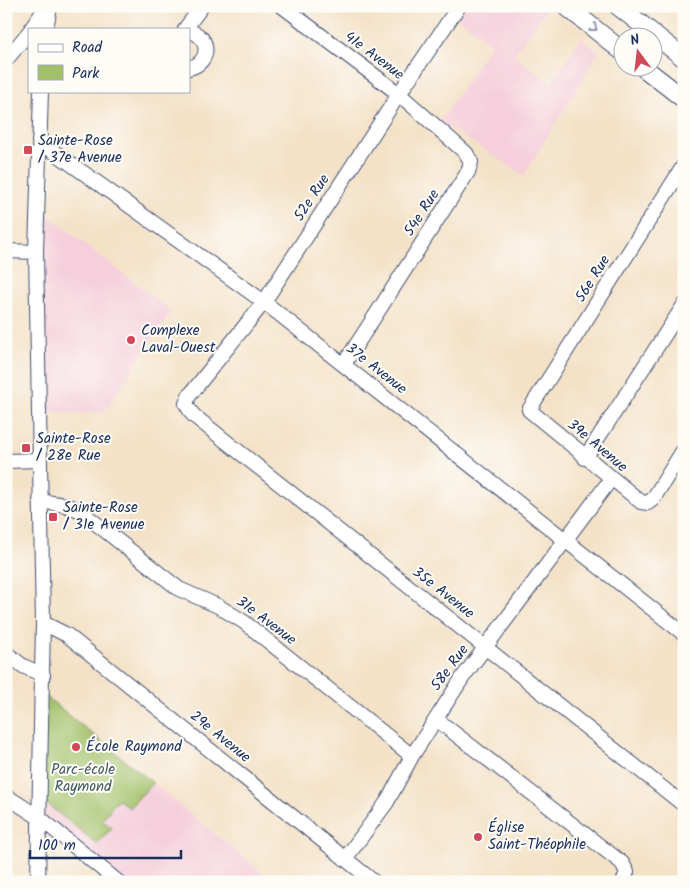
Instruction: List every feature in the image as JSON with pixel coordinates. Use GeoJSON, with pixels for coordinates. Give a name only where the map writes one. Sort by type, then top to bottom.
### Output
{"type":"FeatureCollection","features":[{"type":"Feature","properties":{"kind":"main road"},"geometry":{"type":"LineString","coordinates":[[566,6],[612,43]]}},
{"type":"Feature","properties":{"kind":"main road"},"geometry":{"type":"LineString","coordinates":[[618,6],[684,58]]}},
{"type":"Feature","properties":{"kind":"main road"},"geometry":{"type":"LineString","coordinates":[[657,78],[684,99]]}},
{"type":"Feature","properties":{"kind":"street"},"geometry":{"type":"LineString","coordinates":[[32,28],[48,6]]}},
{"type":"Feature","properties":{"kind":"street"},"geometry":{"type":"LineString","coordinates":[[46,28],[48,6]]}},
{"type":"Feature","properties":{"kind":"street"},"geometry":{"type":"LineString","coordinates":[[186,28],[202,6]]}},
{"type":"Feature","properties":{"kind":"street","name":"41e Avenue"},"geometry":{"type":"LineString","coordinates":[[282,6],[399,94]]}},
{"type":"Feature","properties":{"kind":"street","name":"52e Rue"},"geometry":{"type":"LineString","coordinates":[[186,404],[189,396],[208,370],[264,302],[399,94],[459,6]]}},
{"type":"Feature","properties":{"kind":"street"},"geometry":{"type":"LineString","coordinates":[[190,31],[200,36],[204,41],[206,52],[200,63],[190,68]]}},
{"type":"Feature","properties":{"kind":"street"},"geometry":{"type":"LineString","coordinates":[[9,56],[28,33]]}},
{"type":"Feature","properties":{"kind":"street"},"geometry":{"type":"LineString","coordinates":[[9,56],[28,54]]}},
{"type":"Feature","properties":{"kind":"street"},"geometry":{"type":"LineString","coordinates":[[38,882],[43,623],[36,252],[41,92]]}},
{"type":"Feature","properties":{"kind":"street","name":"54e Rue"},"geometry":{"type":"LineString","coordinates":[[344,364],[468,172],[471,162],[466,153],[399,94]]}},
{"type":"Feature","properties":{"kind":"street","name":"37e Avenue"},"geometry":{"type":"LineString","coordinates":[[39,141],[264,302],[684,634]]}},
{"type":"Feature","properties":{"kind":"street","name":"56e Rue"},"geometry":{"type":"LineString","coordinates":[[529,410],[684,166]]}},
{"type":"Feature","properties":{"kind":"street"},"geometry":{"type":"LineString","coordinates":[[6,252],[36,252]]}},
{"type":"Feature","properties":{"kind":"street"},"geometry":{"type":"LineString","coordinates":[[586,458],[684,305]]}},
{"type":"Feature","properties":{"kind":"street","name":"35e Avenue"},"geometry":{"type":"LineString","coordinates":[[186,404],[194,415],[684,805]]}},
{"type":"Feature","properties":{"kind":"street","name":"39e Avenue"},"geometry":{"type":"LineString","coordinates":[[529,410],[641,502],[648,503],[652,499],[684,450]]}},
{"type":"Feature","properties":{"kind":"street"},"geometry":{"type":"LineString","coordinates":[[6,461],[39,460]]}},
{"type":"Feature","properties":{"kind":"street","name":"58e Rue"},"geometry":{"type":"LineString","coordinates":[[345,859],[387,802],[412,756],[485,648],[611,479]]}},
{"type":"Feature","properties":{"kind":"street","name":"31e Avenue"},"geometry":{"type":"LineString","coordinates":[[40,501],[79,510],[179,589],[218,606],[244,622],[412,756]]}},
{"type":"Feature","properties":{"kind":"street","name":"29e Avenue"},"geometry":{"type":"LineString","coordinates":[[43,623],[66,635],[374,882]]}},
{"type":"Feature","properties":{"kind":"street"},"geometry":{"type":"LineString","coordinates":[[6,653],[23,666],[43,675]]}},
{"type":"Feature","properties":{"kind":"street"},"geometry":{"type":"LineString","coordinates":[[436,719],[622,863],[627,872],[623,882]]}},
{"type":"Feature","properties":{"kind":"street"},"geometry":{"type":"LineString","coordinates":[[6,796],[40,818],[118,882]]}},
{"type":"Feature","properties":{"kind":"shaded area"},"geometry":{"type":"Polygon","coordinates":[[[443,6],[549,6],[514,55],[551,83],[581,38],[599,52],[524,175],[440,122],[491,44],[443,6]]]}},
{"type":"Feature","properties":{"kind":"shaded area"},"geometry":{"type":"Polygon","coordinates":[[[37,207],[171,311],[103,413],[37,412],[37,207]]]}},
{"type":"Feature","properties":{"kind":"shaded area","name":"École Raymond"},"geometry":{"type":"Polygon","coordinates":[[[43,694],[274,882],[120,882],[42,818],[43,694]]]}},
{"type":"Feature","properties":{"kind":"green space","name":"Parc-école Raymond"},"geometry":{"type":"Polygon","coordinates":[[[43,694],[153,783],[129,808],[118,799],[102,820],[112,828],[97,844],[42,800],[43,694]]]}},
{"type":"Feature","properties":{"kind":"place","name":"Sainte-Rose / 37e Avenue"},"geometry":{"type":"Point","coordinates":[28,150]}},
{"type":"Feature","properties":{"kind":"place","name":"Complexe Laval-Ouest"},"geometry":{"type":"Point","coordinates":[131,340]}},
{"type":"Feature","properties":{"kind":"place","name":"Sainte-Rose / 28e Rue"},"geometry":{"type":"Point","coordinates":[26,448]}},
{"type":"Feature","properties":{"kind":"place","name":"Sainte-Rose / 31e Avenue"},"geometry":{"type":"Point","coordinates":[53,517]}},
{"type":"Feature","properties":{"kind":"place","name":"École Raymond"},"geometry":{"type":"Point","coordinates":[76,747]}},
{"type":"Feature","properties":{"kind":"place","name":"Église Saint-Théophile"},"geometry":{"type":"Point","coordinates":[478,837]}}]}
